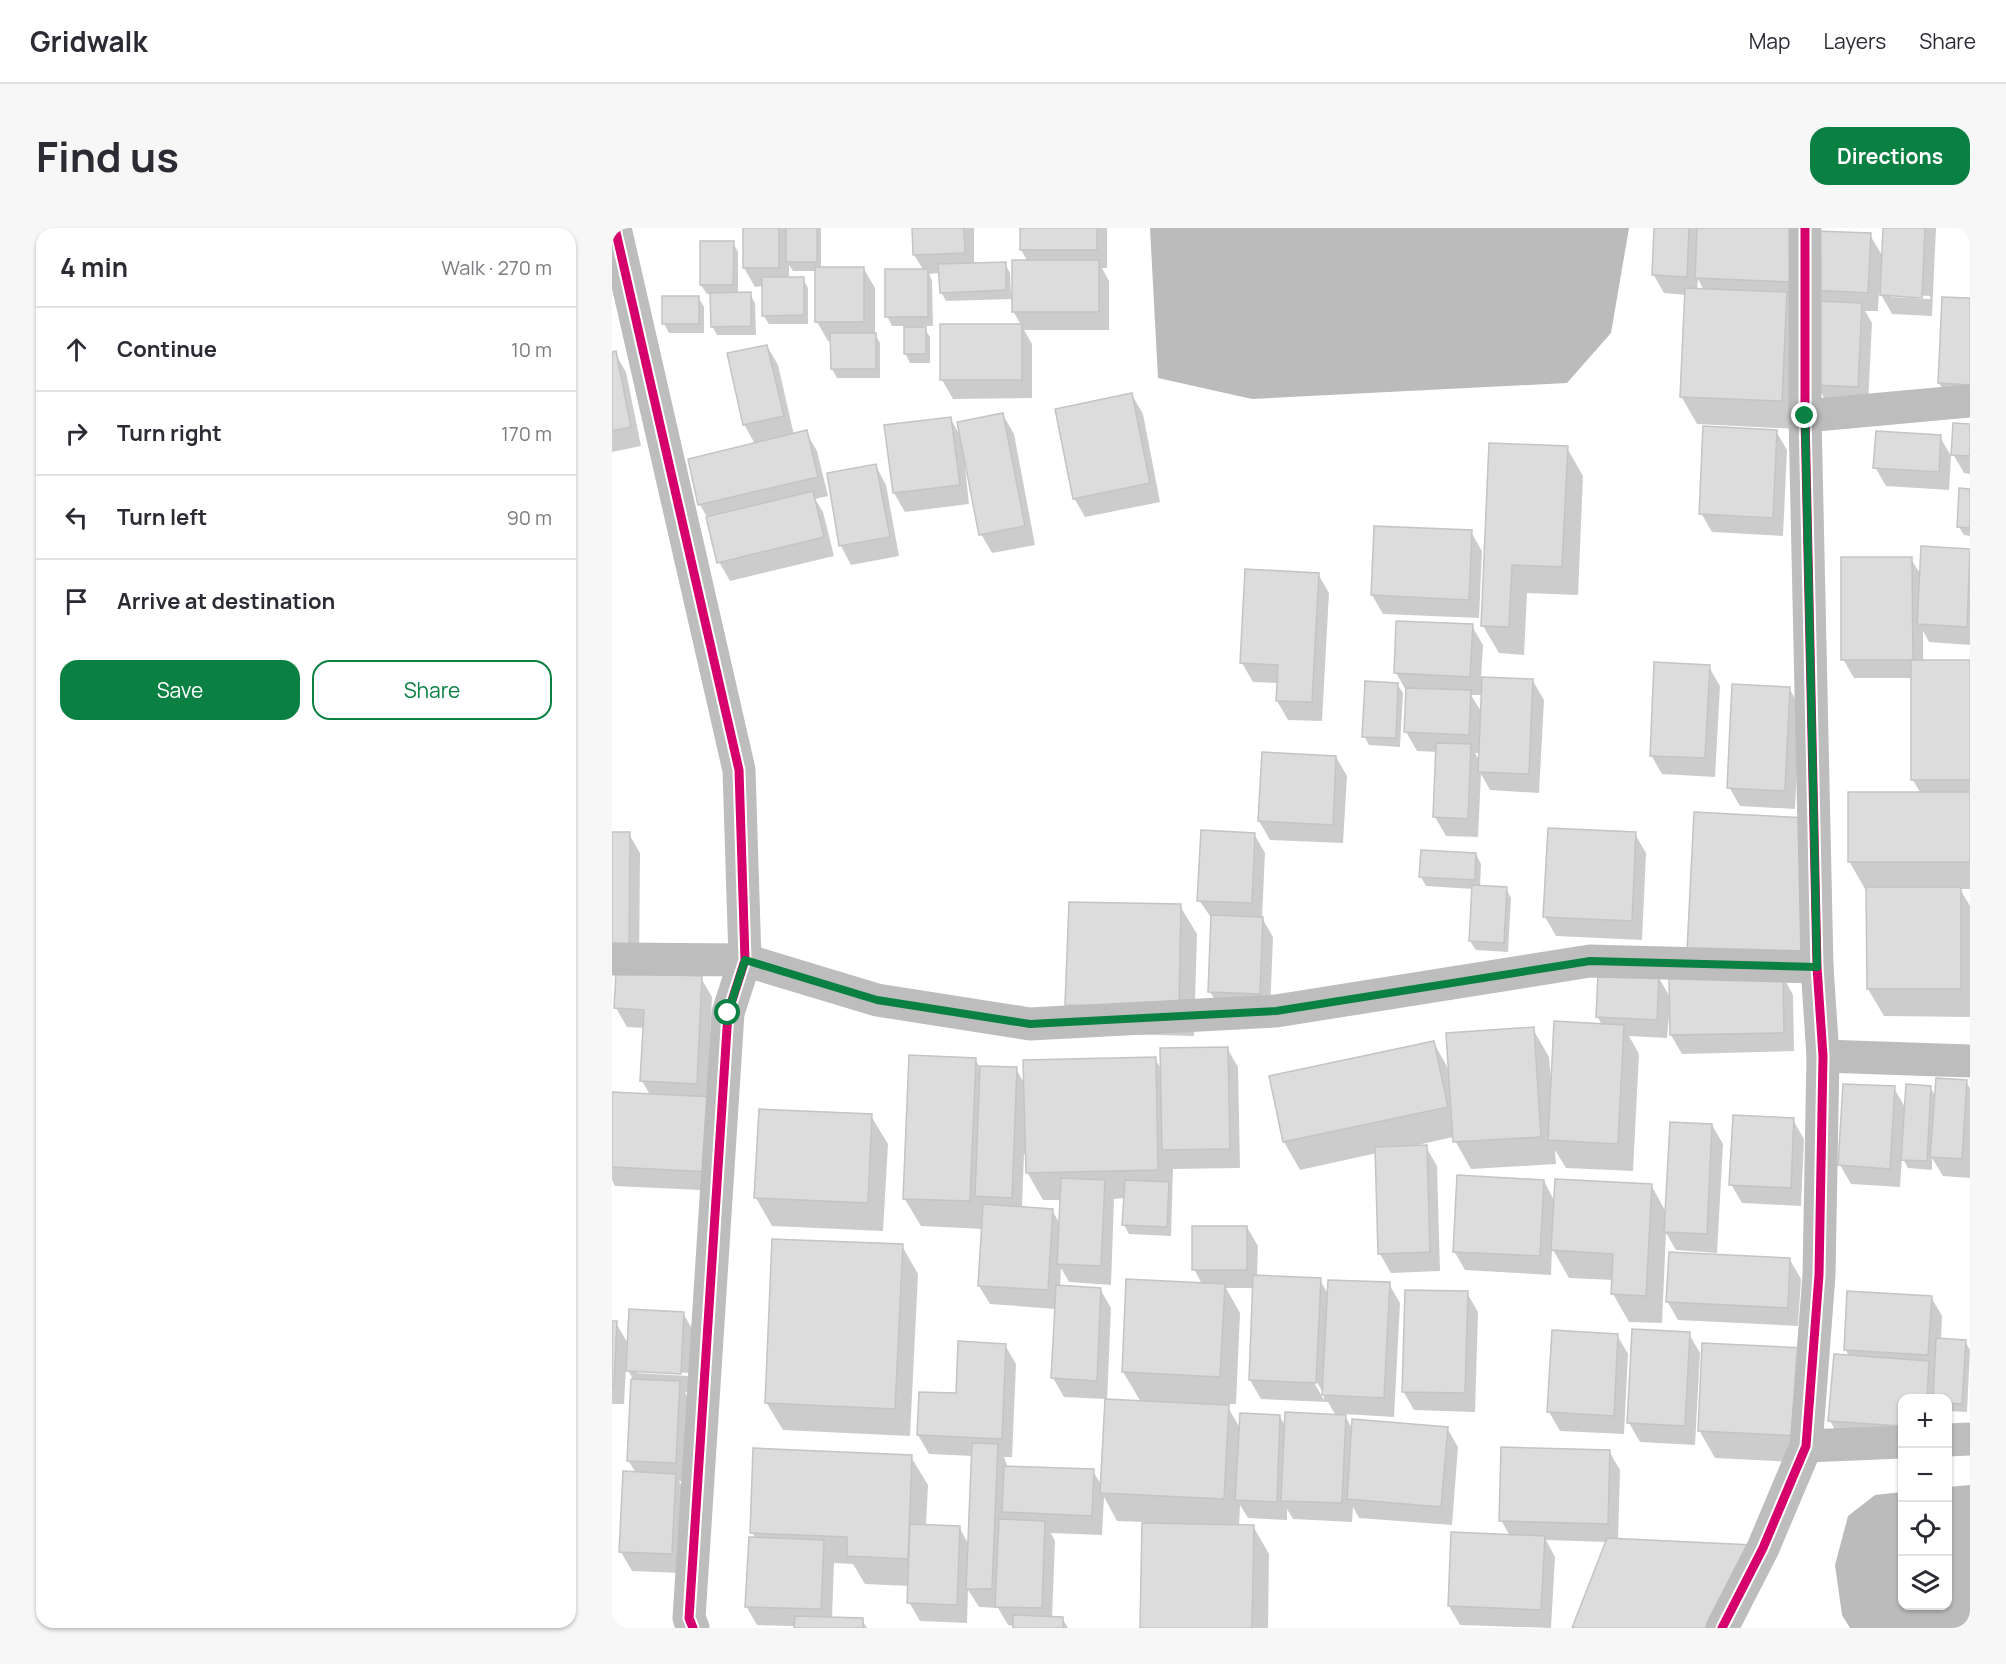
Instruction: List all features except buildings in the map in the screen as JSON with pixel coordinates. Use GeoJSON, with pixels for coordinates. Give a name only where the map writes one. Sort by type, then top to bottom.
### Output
{"type":"FeatureCollection","features":[{"type":"Feature","properties":{"kind":"street"},"geometry":{"type":"LineString","coordinates":[[615,228],[739,770],[745,960],[728,1013],[689,1618],[693,1628]]}},
{"type":"Feature","properties":{"kind":"street"},"geometry":{"type":"LineString","coordinates":[[1722,1628],[1763,1548],[1806,1446],[1819,1275],[1823,1056],[1817,967],[1805,416],[1805,228]]}},
{"type":"Feature","properties":{"kind":"street"},"geometry":{"type":"LineString","coordinates":[[1805,416],[1970,401]]}},
{"type":"Feature","properties":{"kind":"street"},"geometry":{"type":"LineString","coordinates":[[612,959],[745,960],[877,1000],[1030,1024],[1276,1011],[1590,961],[1817,967]]}},
{"type":"Feature","properties":{"kind":"street"},"geometry":{"type":"LineString","coordinates":[[1823,1056],[1970,1061]]}},
{"type":"Feature","properties":{"kind":"street"},"geometry":{"type":"LineString","coordinates":[[1952,1440],[1970,1438]]}},
{"type":"Feature","properties":{"kind":"street"},"geometry":{"type":"LineString","coordinates":[[1806,1446],[1898,1442]]}},
{"type":"Feature","properties":{"kind":"shaded area"},"geometry":{"type":"Polygon","coordinates":[[[1150,228],[1629,228],[1611,333],[1567,383],[1252,399],[1158,378],[1150,228]]]}},
{"type":"Feature","properties":{"kind":"shaded area"},"geometry":{"type":"Polygon","coordinates":[[[1970,1485],[1970,1628],[1850,1628],[1842,1615],[1835,1565],[1848,1516],[1875,1495],[1898,1492],[1898,1610],[1952,1610],[1952,1487],[1970,1485]]]}},
{"type":"Feature","properties":{"kind":"cycle path"},"geometry":{"type":"LineString","coordinates":[[615,228],[739,770],[745,960],[728,1013],[689,1618],[693,1628]]}},
{"type":"Feature","properties":{"kind":"cycle path"},"geometry":{"type":"LineString","coordinates":[[1722,1628],[1763,1548],[1806,1446],[1819,1275],[1823,1056],[1817,967],[1805,416],[1805,228]]}},
{"type":"Feature","properties":{"kind":"route"},"geometry":{"type":"LineString","coordinates":[[728,1013],[745,960],[877,1000],[1030,1024],[1276,1011],[1590,961],[1817,967],[1805,416]]}}]}
